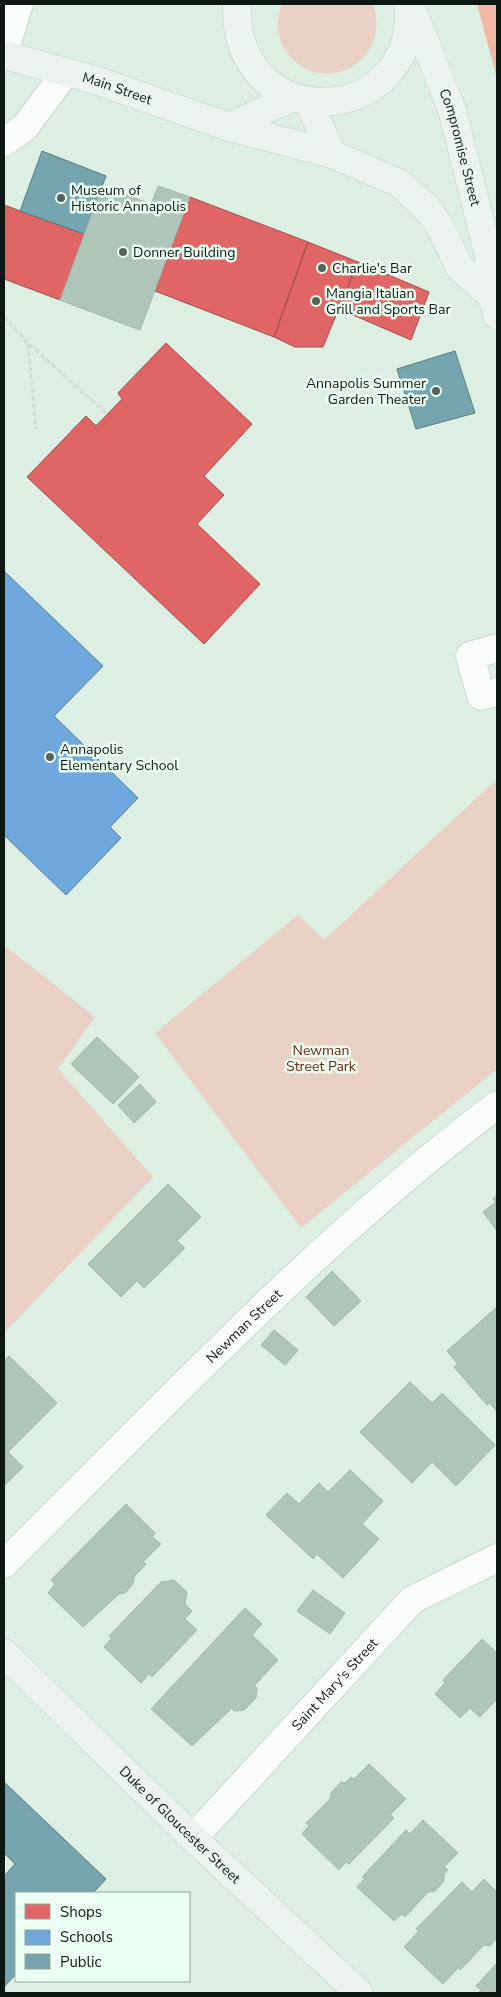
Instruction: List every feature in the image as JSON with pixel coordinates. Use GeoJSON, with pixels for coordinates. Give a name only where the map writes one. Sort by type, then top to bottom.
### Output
{"type":"FeatureCollection","features":[{"type":"Feature","properties":{"kind":"main road"},"geometry":{"type":"LineString","coordinates":[[237,4],[238,32],[243,48],[254,69],[272,86],[301,99],[329,102],[349,98],[368,89],[385,77],[397,61],[406,42],[409,4]]}},
{"type":"Feature","properties":{"kind":"main road","name":"Compromise Street"},"geometry":{"type":"LineString","coordinates":[[409,4],[452,110],[488,252],[496,301]]}},
{"type":"Feature","properties":{"kind":"main road","name":"Main Street"},"geometry":{"type":"LineString","coordinates":[[4,54],[66,72],[229,127],[332,154]]}},
{"type":"Feature","properties":{"kind":"main road"},"geometry":{"type":"LineString","coordinates":[[229,127],[301,99]]}},
{"type":"Feature","properties":{"kind":"main road"},"geometry":{"type":"LineString","coordinates":[[301,99],[332,154]]}},
{"type":"Feature","properties":{"kind":"main road","name":"Compromise Street"},"geometry":{"type":"LineString","coordinates":[[332,154],[399,183],[429,210],[443,232],[459,267],[496,301]]}},
{"type":"Feature","properties":{"kind":"main road","name":"Duke of Gloucester Street"},"geometry":{"type":"LineString","coordinates":[[4,1653],[193,1838],[359,1993]]}},
{"type":"Feature","properties":{"kind":"street"},"geometry":{"type":"LineString","coordinates":[[4,54],[19,4]]}},
{"type":"Feature","properties":{"kind":"street"},"geometry":{"type":"LineString","coordinates":[[4,142],[25,127],[66,72]]}},
{"type":"Feature","properties":{"kind":"street"},"geometry":{"type":"LineString","coordinates":[[489,694],[470,656],[497,648]]}},
{"type":"Feature","properties":{"kind":"street","name":"Newman Street"},"geometry":{"type":"LineString","coordinates":[[4,1564],[320,1252],[440,1148],[497,1105]]}},
{"type":"Feature","properties":{"kind":"street","name":"Saint Mary's Street"},"geometry":{"type":"LineString","coordinates":[[193,1838],[412,1600],[497,1558]]}},
{"type":"Feature","properties":{"kind":"path"},"geometry":{"type":"LineString","coordinates":[[4,317],[28,343],[107,414]]}},
{"type":"Feature","properties":{"kind":"path"},"geometry":{"type":"LineString","coordinates":[[28,343],[36,430]]}},
{"type":"Feature","properties":{"kind":"green space"},"geometry":{"type":"Polygon","coordinates":[[[282,4],[373,4],[377,25],[373,43],[363,58],[349,68],[332,73],[315,72],[298,64],[281,43],[278,26],[282,4]]]}},
{"type":"Feature","properties":{"kind":"green space","name":"Newman Street Park"},"geometry":{"type":"Polygon","coordinates":[[[497,779],[497,1069],[301,1228],[155,1033],[298,915],[324,940],[497,779]]]}},
{"type":"Feature","properties":{"kind":"green space"},"geometry":{"type":"Polygon","coordinates":[[[4,945],[95,1017],[58,1069],[153,1177],[4,1333],[4,945]]]}},
{"type":"Feature","properties":{"kind":"shaded area"},"geometry":{"type":"Polygon","coordinates":[[[477,4],[497,4],[497,78],[477,4]]]}},
{"type":"Feature","properties":{"kind":"building: Shops"},"geometry":{"type":"Polygon","coordinates":[[[190,197],[308,242],[274,337],[155,291],[190,197]]]}},
{"type":"Feature","properties":{"kind":"building: Shops"},"geometry":{"type":"Polygon","coordinates":[[[4,205],[84,234],[60,300],[4,279],[4,205]]]}},
{"type":"Feature","properties":{"kind":"building: Shops"},"geometry":{"type":"Polygon","coordinates":[[[308,242],[358,262],[323,347],[295,347],[274,337],[308,242]]]}},
{"type":"Feature","properties":{"kind":"building: Shops"},"geometry":{"type":"Polygon","coordinates":[[[358,262],[429,292],[411,340],[339,309],[358,262]]]}},
{"type":"Feature","properties":{"kind":"building: Shops"},"geometry":{"type":"Polygon","coordinates":[[[166,343],[252,424],[204,476],[224,495],[197,524],[260,584],[204,644],[27,477],[86,416],[96,426],[122,399],[118,393],[166,343]]]}},
{"type":"Feature","properties":{"kind":"building: Schools","name":"Annapolis Elementary School"},"geometry":{"type":"Polygon","coordinates":[[[4,571],[103,666],[54,716],[138,798],[110,827],[121,838],[66,895],[4,835],[4,571]]]}},
{"type":"Feature","properties":{"kind":"building: Public","name":"Museum of Historic Annapolis"},"geometry":{"type":"Polygon","coordinates":[[[42,151],[106,176],[84,234],[20,211],[42,151]]]}},
{"type":"Feature","properties":{"kind":"building: Public","name":"Annapolis Summer Garden Theater"},"geometry":{"type":"Polygon","coordinates":[[[455,351],[475,413],[416,429],[397,369],[455,351]]]}},
{"type":"Feature","properties":{"kind":"building: Public"},"geometry":{"type":"Polygon","coordinates":[[[4,1782],[106,1879],[94,1892],[15,1892],[15,1975],[4,1987],[4,1876],[15,1864],[4,1853],[4,1782]]]}},
{"type":"Feature","properties":{"kind":"building: Other","name":"Donner Building"},"geometry":{"type":"Polygon","coordinates":[[[102,186],[151,204],[158,186],[190,197],[140,330],[60,300],[102,186]]]}},
{"type":"Feature","properties":{"kind":"building: Other"},"geometry":{"type":"Polygon","coordinates":[[[97,1037],[139,1077],[113,1104],[71,1064],[97,1037]]]}},
{"type":"Feature","properties":{"kind":"building: Other"},"geometry":{"type":"Polygon","coordinates":[[[140,1084],[156,1102],[134,1123],[118,1105],[140,1084]]]}},
{"type":"Feature","properties":{"kind":"building: Other"},"geometry":{"type":"Polygon","coordinates":[[[168,1184],[201,1217],[177,1241],[185,1248],[144,1288],[137,1281],[121,1297],[88,1264],[168,1184]]]}},
{"type":"Feature","properties":{"kind":"building: Other"},"geometry":{"type":"Polygon","coordinates":[[[497,1195],[497,1231],[483,1212],[496,1202],[493,1199],[497,1195]]]}},
{"type":"Feature","properties":{"kind":"building: Other"},"geometry":{"type":"Polygon","coordinates":[[[332,1271],[361,1301],[334,1326],[306,1297],[332,1271]]]}},
{"type":"Feature","properties":{"kind":"building: Other"},"geometry":{"type":"Polygon","coordinates":[[[497,1307],[497,1412],[490,1403],[487,1405],[454,1367],[458,1364],[447,1351],[497,1307]]]}},
{"type":"Feature","properties":{"kind":"building: Other"},"geometry":{"type":"Polygon","coordinates":[[[274,1330],[298,1350],[285,1365],[261,1345],[274,1330]]]}},
{"type":"Feature","properties":{"kind":"building: Other"},"geometry":{"type":"Polygon","coordinates":[[[9,1356],[57,1403],[8,1452],[23,1467],[4,1486],[4,1361],[9,1356]]]}},
{"type":"Feature","properties":{"kind":"building: Other"},"geometry":{"type":"Polygon","coordinates":[[[410,1382],[432,1403],[442,1393],[495,1445],[456,1486],[432,1462],[412,1483],[360,1432],[410,1382]]]}},
{"type":"Feature","properties":{"kind":"building: Other"},"geometry":{"type":"Polygon","coordinates":[[[350,1470],[383,1501],[362,1524],[379,1539],[343,1578],[317,1554],[313,1559],[266,1515],[287,1493],[299,1504],[319,1483],[328,1492],[350,1470]]]}},
{"type":"Feature","properties":{"kind":"building: Other"},"geometry":{"type":"Polygon","coordinates":[[[126,1504],[155,1533],[152,1537],[161,1544],[143,1562],[146,1564],[134,1577],[133,1584],[125,1593],[119,1594],[83,1627],[48,1593],[55,1584],[51,1580],[126,1504]]]}},
{"type":"Feature","properties":{"kind":"building: Other"},"geometry":{"type":"Polygon","coordinates":[[[174,1580],[187,1592],[185,1604],[192,1611],[185,1619],[197,1630],[152,1677],[149,1674],[141,1683],[104,1647],[112,1638],[109,1636],[161,1582],[174,1580]]]}},
{"type":"Feature","properties":{"kind":"building: Other"},"geometry":{"type":"Polygon","coordinates":[[[313,1590],[345,1613],[330,1634],[297,1611],[313,1590]]]}},
{"type":"Feature","properties":{"kind":"building: Other"},"geometry":{"type":"Polygon","coordinates":[[[245,1608],[262,1624],[252,1635],[278,1660],[254,1686],[257,1688],[256,1698],[244,1710],[234,1711],[232,1708],[192,1746],[151,1709],[245,1608]]]}},
{"type":"Feature","properties":{"kind":"building: Other"},"geometry":{"type":"Polygon","coordinates":[[[482,1639],[497,1653],[497,1699],[480,1717],[470,1708],[460,1718],[435,1694],[445,1683],[443,1680],[482,1639]]]}},
{"type":"Feature","properties":{"kind":"building: Other"},"geometry":{"type":"Polygon","coordinates":[[[369,1764],[406,1799],[390,1815],[394,1818],[349,1864],[346,1862],[339,1870],[302,1834],[309,1826],[306,1823],[331,1798],[331,1793],[341,1782],[345,1783],[351,1777],[354,1779],[369,1764]]]}},
{"type":"Feature","properties":{"kind":"building: Other"},"geometry":{"type":"Polygon","coordinates":[[[423,1820],[458,1853],[444,1867],[448,1870],[444,1874],[444,1881],[435,1891],[428,1892],[405,1917],[402,1914],[394,1921],[357,1887],[365,1878],[362,1877],[406,1830],[410,1834],[423,1820]]]}},
{"type":"Feature","properties":{"kind":"building: Other"},"geometry":{"type":"Polygon","coordinates":[[[484,1879],[497,1892],[497,1938],[490,1946],[484,1945],[460,1970],[459,1967],[443,1984],[404,1947],[419,1931],[416,1929],[462,1882],[472,1892],[484,1879]]]}},
{"type":"Feature","properties":{"kind":"building: Other"},"geometry":{"type":"Polygon","coordinates":[[[497,1963],[497,1993],[478,1993],[481,1990],[476,1986],[497,1963]]]}},
{"type":"Feature","properties":{"kind":"place","name":"Museum of Historic Annapolis"},"geometry":{"type":"Point","coordinates":[61,198]}},
{"type":"Feature","properties":{"kind":"place","name":"Donner Building"},"geometry":{"type":"Point","coordinates":[123,252]}},
{"type":"Feature","properties":{"kind":"place","name":"Charlie's Bar"},"geometry":{"type":"Point","coordinates":[322,268]}},
{"type":"Feature","properties":{"kind":"place","name":"Mangia Italian Grill and Sports Bar"},"geometry":{"type":"Point","coordinates":[316,301]}},
{"type":"Feature","properties":{"kind":"place","name":"Annapolis Summer Garden Theater"},"geometry":{"type":"Point","coordinates":[436,391]}},
{"type":"Feature","properties":{"kind":"place","name":"Annapolis Elementary School"},"geometry":{"type":"Point","coordinates":[50,757]}}]}
